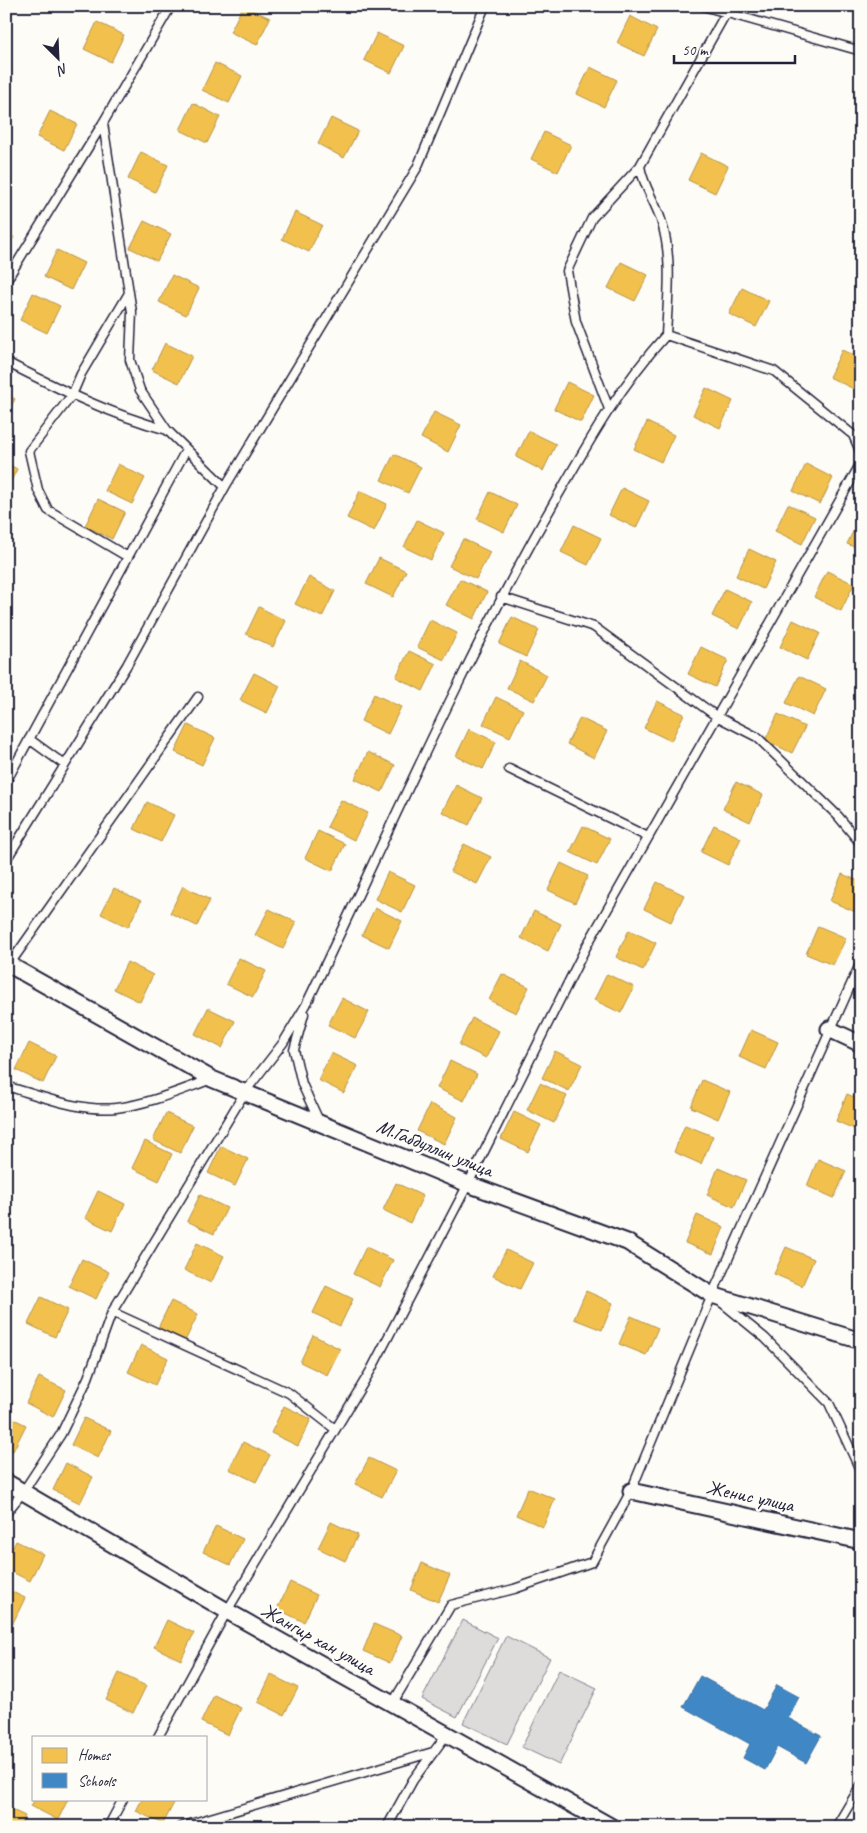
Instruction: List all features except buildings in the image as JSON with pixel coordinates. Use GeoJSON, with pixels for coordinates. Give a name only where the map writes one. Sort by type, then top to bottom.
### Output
{"type":"FeatureCollection","features":[{"type":"Feature","properties":{"kind":"street","name":"М.Габдуллин улица"},"geometry":{"type":"LineString","coordinates":[[8,964],[212,1079],[468,1184],[627,1242],[712,1295],[861,1341]]}},
{"type":"Feature","properties":{"kind":"street"},"geometry":{"type":"LineString","coordinates":[[830,1029],[861,1044]]}},
{"type":"Feature","properties":{"kind":"street","name":"Жангир хан улица"},"geometry":{"type":"LineString","coordinates":[[6,1482],[227,1611],[612,1827]]}},
{"type":"Feature","properties":{"kind":"street","name":"Женис улица"},"geometry":{"type":"LineString","coordinates":[[631,1491],[861,1541]]}},
{"type":"Feature","properties":{"kind":"lane"},"geometry":{"type":"LineString","coordinates":[[6,280],[103,123],[171,6]]}},
{"type":"Feature","properties":{"kind":"lane"},"geometry":{"type":"LineString","coordinates":[[6,860],[127,664],[224,487],[417,168],[485,6]]}},
{"type":"Feature","properties":{"kind":"lane"},"geometry":{"type":"LineString","coordinates":[[703,6],[861,51]]}},
{"type":"Feature","properties":{"kind":"lane"},"geometry":{"type":"LineString","coordinates":[[609,409],[576,322],[567,271],[592,218],[640,166],[726,13]]}},
{"type":"Feature","properties":{"kind":"lane"},"geometry":{"type":"LineString","coordinates":[[103,123],[132,312],[130,360],[140,390],[167,430],[224,487]]}},
{"type":"Feature","properties":{"kind":"lane"},"geometry":{"type":"LineString","coordinates":[[6,1513],[24,1492],[61,1434],[88,1378],[112,1312],[245,1092],[283,1044],[306,1005],[501,597],[609,409],[636,367],[666,335],[670,257],[661,219],[642,180],[640,166]]}},
{"type":"Feature","properties":{"kind":"lane"},"geometry":{"type":"LineString","coordinates":[[128,556],[48,510],[38,490],[30,451],[72,395],[81,374],[129,293]]}},
{"type":"Feature","properties":{"kind":"lane"},"geometry":{"type":"LineString","coordinates":[[666,335],[774,371],[853,435],[861,453]]}},
{"type":"Feature","properties":{"kind":"lane"},"geometry":{"type":"LineString","coordinates":[[6,362],[72,395],[122,417],[167,430]]}},
{"type":"Feature","properties":{"kind":"lane"},"geometry":{"type":"LineString","coordinates":[[6,782],[186,450]]}},
{"type":"Feature","properties":{"kind":"lane"},"geometry":{"type":"LineString","coordinates":[[159,1736],[227,1611],[371,1370],[468,1184],[586,947],[861,463]]}},
{"type":"Feature","properties":{"kind":"lane"},"geometry":{"type":"LineString","coordinates":[[501,597],[594,627],[716,716],[757,737],[838,816],[861,844]]}},
{"type":"Feature","properties":{"kind":"lane"},"geometry":{"type":"LineString","coordinates":[[8,964],[198,697]]}},
{"type":"Feature","properties":{"kind":"lane"},"geometry":{"type":"LineString","coordinates":[[29,740],[65,765]]}},
{"type":"Feature","properties":{"kind":"lane"},"geometry":{"type":"LineString","coordinates":[[509,769],[648,837]]}},
{"type":"Feature","properties":{"kind":"lane"},"geometry":{"type":"LineString","coordinates":[[392,1704],[451,1605],[514,1589],[592,1562],[631,1491],[712,1295],[861,962]]}},
{"type":"Feature","properties":{"kind":"lane"},"geometry":{"type":"LineString","coordinates":[[306,1005],[294,1050],[302,1084],[320,1123]]}},
{"type":"Feature","properties":{"kind":"lane"},"geometry":{"type":"LineString","coordinates":[[6,1086],[73,1105],[115,1108],[171,1094],[212,1079]]}},
{"type":"Feature","properties":{"kind":"lane"},"geometry":{"type":"LineString","coordinates":[[712,1295],[765,1338],[829,1403],[861,1472]]}},
{"type":"Feature","properties":{"kind":"lane"},"geometry":{"type":"LineString","coordinates":[[112,1312],[289,1393],[335,1429]]}},
{"type":"Feature","properties":{"kind":"lane"},"geometry":{"type":"LineString","coordinates":[[387,1827],[413,1780],[447,1734]]}},
{"type":"Feature","properties":{"kind":"lane"},"geometry":{"type":"LineString","coordinates":[[180,1827],[433,1752]]}},
{"type":"Feature","properties":{"kind":"lane"},"geometry":{"type":"LineString","coordinates":[[836,1827],[861,1785]]}},
{"type":"Feature","properties":{"kind":"lane"},"geometry":{"type":"LineString","coordinates":[[108,1827],[122,1800]]}},
{"type":"Feature","properties":{"kind":"shaded area"},"geometry":{"type":"Polygon","coordinates":[[[463,1620],[498,1638],[457,1717],[422,1699],[463,1620]]]}},
{"type":"Feature","properties":{"kind":"shaded area"},"geometry":{"type":"Polygon","coordinates":[[[506,1636],[550,1658],[507,1744],[463,1723],[506,1636]]]}},
{"type":"Feature","properties":{"kind":"shaded area"},"geometry":{"type":"Polygon","coordinates":[[[559,1670],[597,1688],[559,1765],[522,1747],[559,1670]]]}}]}
